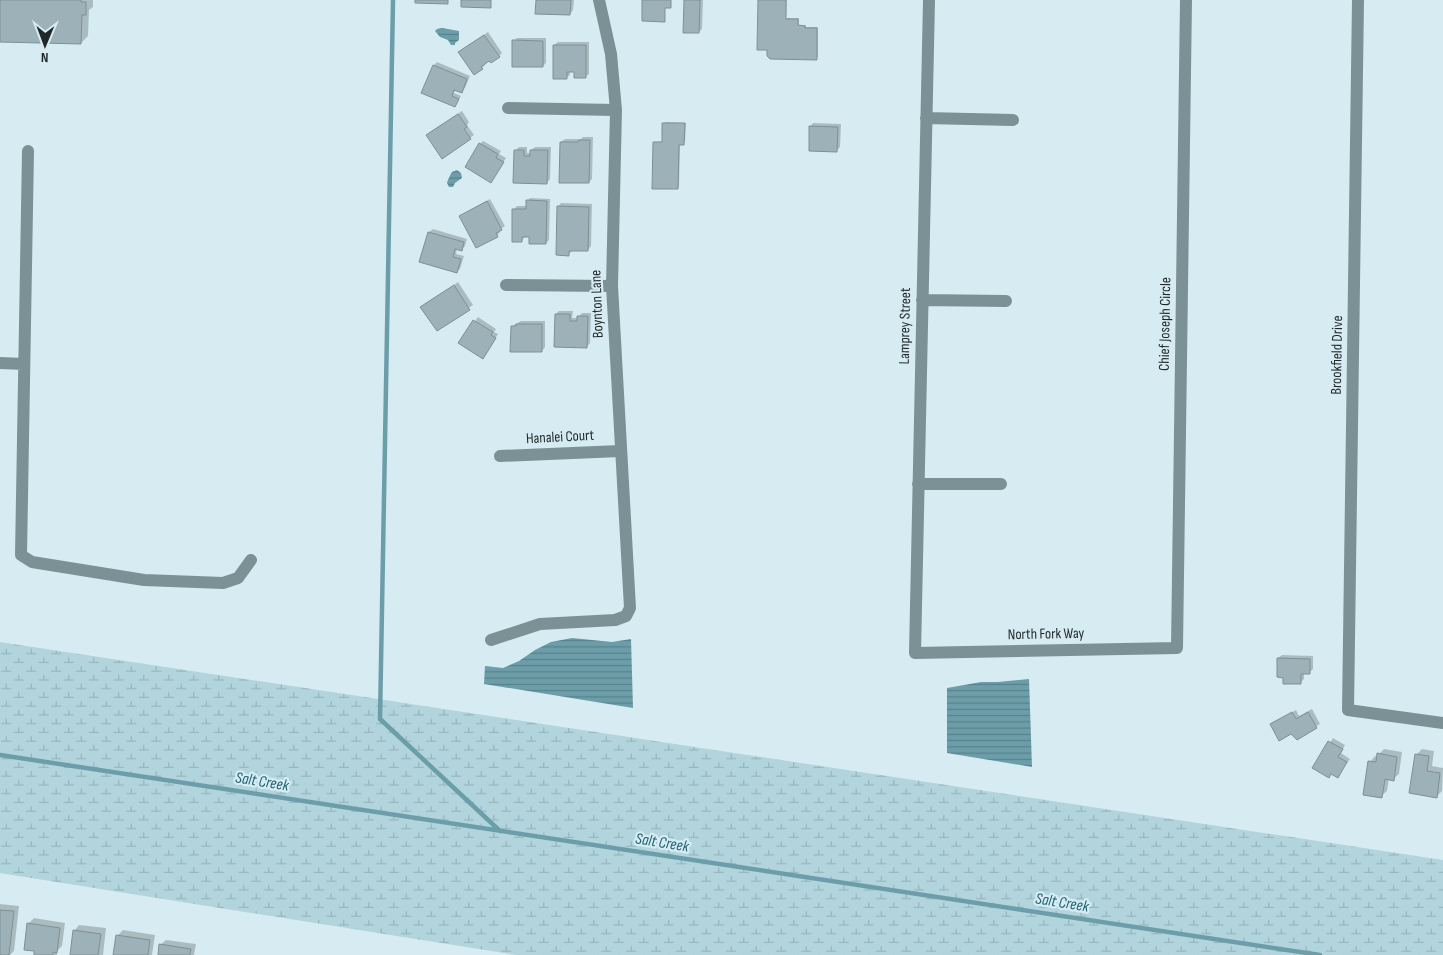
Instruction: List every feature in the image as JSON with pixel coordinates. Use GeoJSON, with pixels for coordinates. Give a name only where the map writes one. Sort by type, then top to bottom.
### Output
{"type":"FeatureCollection","features":[{"type":"Feature","properties":{"kind":"street","name":"Boynton Lane"},"geometry":{"type":"LineString","coordinates":[[491,640],[540,624],[615,620],[626,616],[630,608],[612,286],[616,110],[611,54],[599,0]]}},
{"type":"Feature","properties":{"kind":"street","name":"Lamprey Street"},"geometry":{"type":"LineString","coordinates":[[914,653],[929,0]]}},
{"type":"Feature","properties":{"kind":"street","name":"Chief Joseph Circle"},"geometry":{"type":"LineString","coordinates":[[1177,648],[1186,0]]}},
{"type":"Feature","properties":{"kind":"street","name":"Brookfield Drive"},"geometry":{"type":"LineString","coordinates":[[1358,0],[1348,710],[1443,723]]}},
{"type":"Feature","properties":{"kind":"street"},"geometry":{"type":"LineString","coordinates":[[508,108],[616,110]]}},
{"type":"Feature","properties":{"kind":"street"},"geometry":{"type":"LineString","coordinates":[[926,118],[1013,120]]}},
{"type":"Feature","properties":{"kind":"street"},"geometry":{"type":"LineString","coordinates":[[28,151],[21,555],[32,562],[144,580],[223,584],[238,578],[251,560]]}},
{"type":"Feature","properties":{"kind":"street"},"geometry":{"type":"LineString","coordinates":[[506,285],[612,286]]}},
{"type":"Feature","properties":{"kind":"street"},"geometry":{"type":"LineString","coordinates":[[922,300],[1006,301]]}},
{"type":"Feature","properties":{"kind":"street"},"geometry":{"type":"LineString","coordinates":[[0,363],[24,364]]}},
{"type":"Feature","properties":{"kind":"street","name":"Hanalei Court"},"geometry":{"type":"LineString","coordinates":[[500,456],[620,451]]}},
{"type":"Feature","properties":{"kind":"street"},"geometry":{"type":"LineString","coordinates":[[918,484],[1001,484]]}},
{"type":"Feature","properties":{"kind":"street","name":"North Fork Way"},"geometry":{"type":"LineString","coordinates":[[914,653],[1177,648]]}},
{"type":"Feature","properties":{"kind":"green space"},"geometry":{"type":"Polygon","coordinates":[[[0,642],[1443,860],[1443,955],[516,955],[0,873],[0,642]]]}},
{"type":"Feature","properties":{"kind":"shaded area"},"geometry":{"type":"Polygon","coordinates":[[[442,28],[459,31],[459,40],[455,45],[451,45],[448,40],[440,37],[435,31],[442,28]]]}},
{"type":"Feature","properties":{"kind":"shaded area"},"geometry":{"type":"Polygon","coordinates":[[[457,170],[461,173],[462,178],[453,187],[449,187],[447,183],[450,176],[452,172],[457,170]]]}},
{"type":"Feature","properties":{"kind":"shaded area"},"geometry":{"type":"Polygon","coordinates":[[[572,638],[612,642],[631,639],[633,708],[484,684],[485,666],[503,668],[551,642],[572,638]]]}},
{"type":"Feature","properties":{"kind":"shaded area"},"geometry":{"type":"Polygon","coordinates":[[[1029,679],[1032,767],[947,753],[947,688],[981,682],[1029,679]]]}},
{"type":"Feature","properties":{"kind":"building"},"geometry":{"type":"Polygon","coordinates":[[[0,0],[81,0],[81,2],[86,2],[86,15],[82,15],[81,44],[0,42],[0,0]]]}},
{"type":"Feature","properties":{"kind":"building"},"geometry":{"type":"Polygon","coordinates":[[[415,0],[448,0],[448,4],[415,3],[415,0]]]}},
{"type":"Feature","properties":{"kind":"building"},"geometry":{"type":"Polygon","coordinates":[[[461,0],[491,0],[491,8],[461,7],[461,0]]]}},
{"type":"Feature","properties":{"kind":"building"},"geometry":{"type":"Polygon","coordinates":[[[536,0],[571,0],[570,15],[535,14],[536,0]]]}},
{"type":"Feature","properties":{"kind":"building"},"geometry":{"type":"Polygon","coordinates":[[[642,0],[671,0],[671,8],[665,8],[665,22],[642,21],[642,0]]]}},
{"type":"Feature","properties":{"kind":"building"},"geometry":{"type":"Polygon","coordinates":[[[684,0],[700,0],[699,33],[683,33],[684,0]]]}},
{"type":"Feature","properties":{"kind":"building"},"geometry":{"type":"Polygon","coordinates":[[[758,0],[786,0],[786,19],[798,19],[798,25],[805,26],[805,28],[817,28],[817,60],[770,59],[767,56],[767,50],[757,50],[758,0]]]}},
{"type":"Feature","properties":{"kind":"building"},"geometry":{"type":"Polygon","coordinates":[[[484,35],[500,57],[491,63],[489,61],[481,67],[483,69],[474,75],[458,52],[484,35]]]}},
{"type":"Feature","properties":{"kind":"building"},"geometry":{"type":"Polygon","coordinates":[[[512,40],[543,41],[543,67],[512,67],[512,40]]]}},
{"type":"Feature","properties":{"kind":"building"},"geometry":{"type":"Polygon","coordinates":[[[553,45],[586,45],[586,78],[574,78],[574,72],[567,72],[567,79],[553,79],[553,45]]]}},
{"type":"Feature","properties":{"kind":"building"},"geometry":{"type":"Polygon","coordinates":[[[433,65],[467,79],[462,93],[454,90],[452,96],[459,99],[455,107],[421,93],[433,65]]]}},
{"type":"Feature","properties":{"kind":"building"},"geometry":{"type":"Polygon","coordinates":[[[458,114],[467,127],[464,129],[471,139],[442,159],[426,135],[458,114]]]}},
{"type":"Feature","properties":{"kind":"building"},"geometry":{"type":"Polygon","coordinates":[[[662,123],[685,123],[684,145],[679,145],[678,189],[652,189],[653,142],[662,142],[662,123]]]}},
{"type":"Feature","properties":{"kind":"building"},"geometry":{"type":"Polygon","coordinates":[[[809,126],[838,127],[837,152],[809,151],[809,126]]]}},
{"type":"Feature","properties":{"kind":"building"},"geometry":{"type":"Polygon","coordinates":[[[579,140],[590,140],[589,183],[559,183],[560,142],[578,142],[579,140]]]}},
{"type":"Feature","properties":{"kind":"building"},"geometry":{"type":"Polygon","coordinates":[[[479,143],[498,154],[496,158],[504,162],[491,183],[465,167],[479,143]]]}},
{"type":"Feature","properties":{"kind":"building"},"geometry":{"type":"Polygon","coordinates":[[[514,150],[524,150],[524,156],[530,156],[530,150],[548,150],[547,184],[513,183],[514,150]]]}},
{"type":"Feature","properties":{"kind":"building"},"geometry":{"type":"Polygon","coordinates":[[[526,200],[547,201],[546,244],[529,244],[529,237],[522,237],[522,242],[512,242],[512,209],[526,209],[526,200]]]}},
{"type":"Feature","properties":{"kind":"building"},"geometry":{"type":"Polygon","coordinates":[[[487,201],[502,230],[496,233],[498,237],[476,248],[459,216],[487,201]]]}},
{"type":"Feature","properties":{"kind":"building"},"geometry":{"type":"Polygon","coordinates":[[[557,206],[589,207],[588,251],[569,251],[569,256],[556,255],[557,206]]]}},
{"type":"Feature","properties":{"kind":"building"},"geometry":{"type":"Polygon","coordinates":[[[428,232],[464,242],[462,251],[455,249],[453,257],[461,259],[457,273],[419,262],[428,232]]]}},
{"type":"Feature","properties":{"kind":"building"},"geometry":{"type":"Polygon","coordinates":[[[454,285],[470,310],[437,331],[420,307],[454,285]]]}},
{"type":"Feature","properties":{"kind":"building"},"geometry":{"type":"Polygon","coordinates":[[[555,314],[570,314],[570,321],[577,321],[577,316],[588,316],[587,348],[554,347],[555,314]]]}},
{"type":"Feature","properties":{"kind":"building"},"geometry":{"type":"Polygon","coordinates":[[[473,320],[493,332],[491,335],[496,338],[483,359],[458,343],[473,320]]]}},
{"type":"Feature","properties":{"kind":"building"},"geometry":{"type":"Polygon","coordinates":[[[516,324],[542,324],[542,352],[510,352],[511,326],[516,326],[516,324]]]}},
{"type":"Feature","properties":{"kind":"building"},"geometry":{"type":"Polygon","coordinates":[[[1277,658],[1310,659],[1310,674],[1301,674],[1301,684],[1283,684],[1283,678],[1277,677],[1277,658]]]}},
{"type":"Feature","properties":{"kind":"building"},"geometry":{"type":"Polygon","coordinates":[[[1292,712],[1296,719],[1308,712],[1317,728],[1297,740],[1291,734],[1279,741],[1270,724],[1292,712]]]}},
{"type":"Feature","properties":{"kind":"building"},"geometry":{"type":"Polygon","coordinates":[[[1328,741],[1343,749],[1338,757],[1347,762],[1338,778],[1331,774],[1329,778],[1312,768],[1328,741]]]}},
{"type":"Feature","properties":{"kind":"building"},"geometry":{"type":"Polygon","coordinates":[[[1377,753],[1397,757],[1394,781],[1385,779],[1382,798],[1363,795],[1368,761],[1376,762],[1377,753]]]}},
{"type":"Feature","properties":{"kind":"building"},"geometry":{"type":"Polygon","coordinates":[[[1415,754],[1429,756],[1427,771],[1440,773],[1437,798],[1409,793],[1415,754]]]}},
{"type":"Feature","properties":{"kind":"building"},"geometry":{"type":"Polygon","coordinates":[[[0,910],[14,911],[9,955],[0,955],[0,910]]]}},
{"type":"Feature","properties":{"kind":"building"},"geometry":{"type":"Polygon","coordinates":[[[27,923],[60,928],[57,953],[53,952],[53,955],[34,955],[34,951],[24,950],[27,923]]]}},
{"type":"Feature","properties":{"kind":"building"},"geometry":{"type":"Polygon","coordinates":[[[73,930],[101,934],[98,955],[70,955],[73,930]]]}},
{"type":"Feature","properties":{"kind":"building"},"geometry":{"type":"Polygon","coordinates":[[[116,935],[150,940],[148,955],[113,955],[116,935]]]}},
{"type":"Feature","properties":{"kind":"building"},"geometry":{"type":"Polygon","coordinates":[[[159,944],[191,949],[190,955],[158,955],[159,944]]]}},
{"type":"Feature","properties":{"kind":"waterway"},"geometry":{"type":"LineString","coordinates":[[393,0],[380,719],[500,831]]}},
{"type":"Feature","properties":{"kind":"waterway","name":"Salt Creek"},"geometry":{"type":"LineString","coordinates":[[0,755],[1320,955]]}}]}
